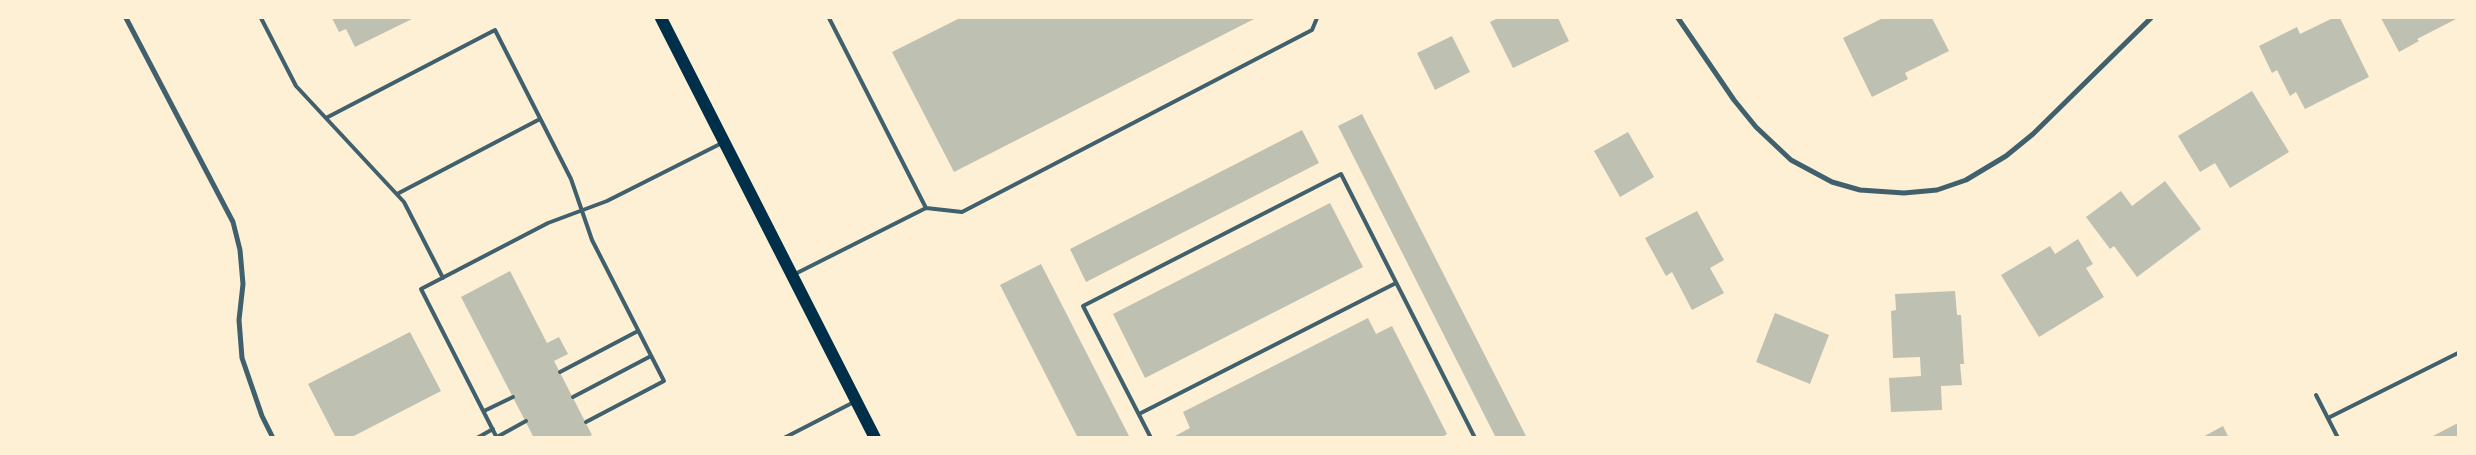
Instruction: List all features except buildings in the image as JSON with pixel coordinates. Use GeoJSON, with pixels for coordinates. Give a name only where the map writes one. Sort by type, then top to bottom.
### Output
{"type":"FeatureCollection","features":[{"type":"Feature","properties":{"kind":"main road"},"geometry":{"type":"LineString","coordinates":[[661,18],[875,438]]}},
{"type":"Feature","properties":{"kind":"street"},"geometry":{"type":"LineString","coordinates":[[126,18],[233,222],[240,250],[243,284],[239,320],[242,358],[262,416],[273,438]]}},
{"type":"Feature","properties":{"kind":"street"},"geometry":{"type":"LineString","coordinates":[[1678,18],[1734,100],[1756,127],[1791,160],[1832,182],[1869,191],[1904,193],[1937,190],[1966,180],[1989,168],[2033,134],[2151,18]]}},
{"type":"Feature","properties":{"kind":"lane"},"geometry":{"type":"LineString","coordinates":[[261,18],[296,86],[404,202],[443,278]]}},
{"type":"Feature","properties":{"kind":"lane"},"geometry":{"type":"LineString","coordinates":[[829,18],[926,208]]}},
{"type":"Feature","properties":{"kind":"lane"},"geometry":{"type":"LineString","coordinates":[[793,275],[926,208],[962,212],[1312,30],[1318,18]]}},
{"type":"Feature","properties":{"kind":"lane"},"geometry":{"type":"LineString","coordinates":[[326,118],[495,30],[571,179],[592,240],[664,382],[586,422]]}},
{"type":"Feature","properties":{"kind":"lane"},"geometry":{"type":"LineString","coordinates":[[397,194],[540,119]]}},
{"type":"Feature","properties":{"kind":"lane"},"geometry":{"type":"LineString","coordinates":[[526,421],[497,437],[420,289],[548,223],[607,201],[725,142]]}},
{"type":"Feature","properties":{"kind":"lane"},"geometry":{"type":"LineString","coordinates":[[1151,438],[1083,306],[1341,174],[1475,438]]}},
{"type":"Feature","properties":{"kind":"lane"},"geometry":{"type":"LineString","coordinates":[[1139,414],[1396,283]]}},
{"type":"Feature","properties":{"kind":"lane"},"geometry":{"type":"LineString","coordinates":[[560,372],[638,331]]}},
{"type":"Feature","properties":{"kind":"lane"},"geometry":{"type":"LineString","coordinates":[[2328,418],[2458,353]]}},
{"type":"Feature","properties":{"kind":"lane"},"geometry":{"type":"LineString","coordinates":[[573,397],[651,356]]}},
{"type":"Feature","properties":{"kind":"lane"},"geometry":{"type":"LineString","coordinates":[[2316,394],[2338,438]]}},
{"type":"Feature","properties":{"kind":"lane"},"geometry":{"type":"LineString","coordinates":[[484,411],[513,397]]}},
{"type":"Feature","properties":{"kind":"lane"},"geometry":{"type":"LineString","coordinates":[[784,438],[857,401]]}},
{"type":"Feature","properties":{"kind":"lane"},"geometry":{"type":"LineString","coordinates":[[477,438],[493,429]]}}]}
